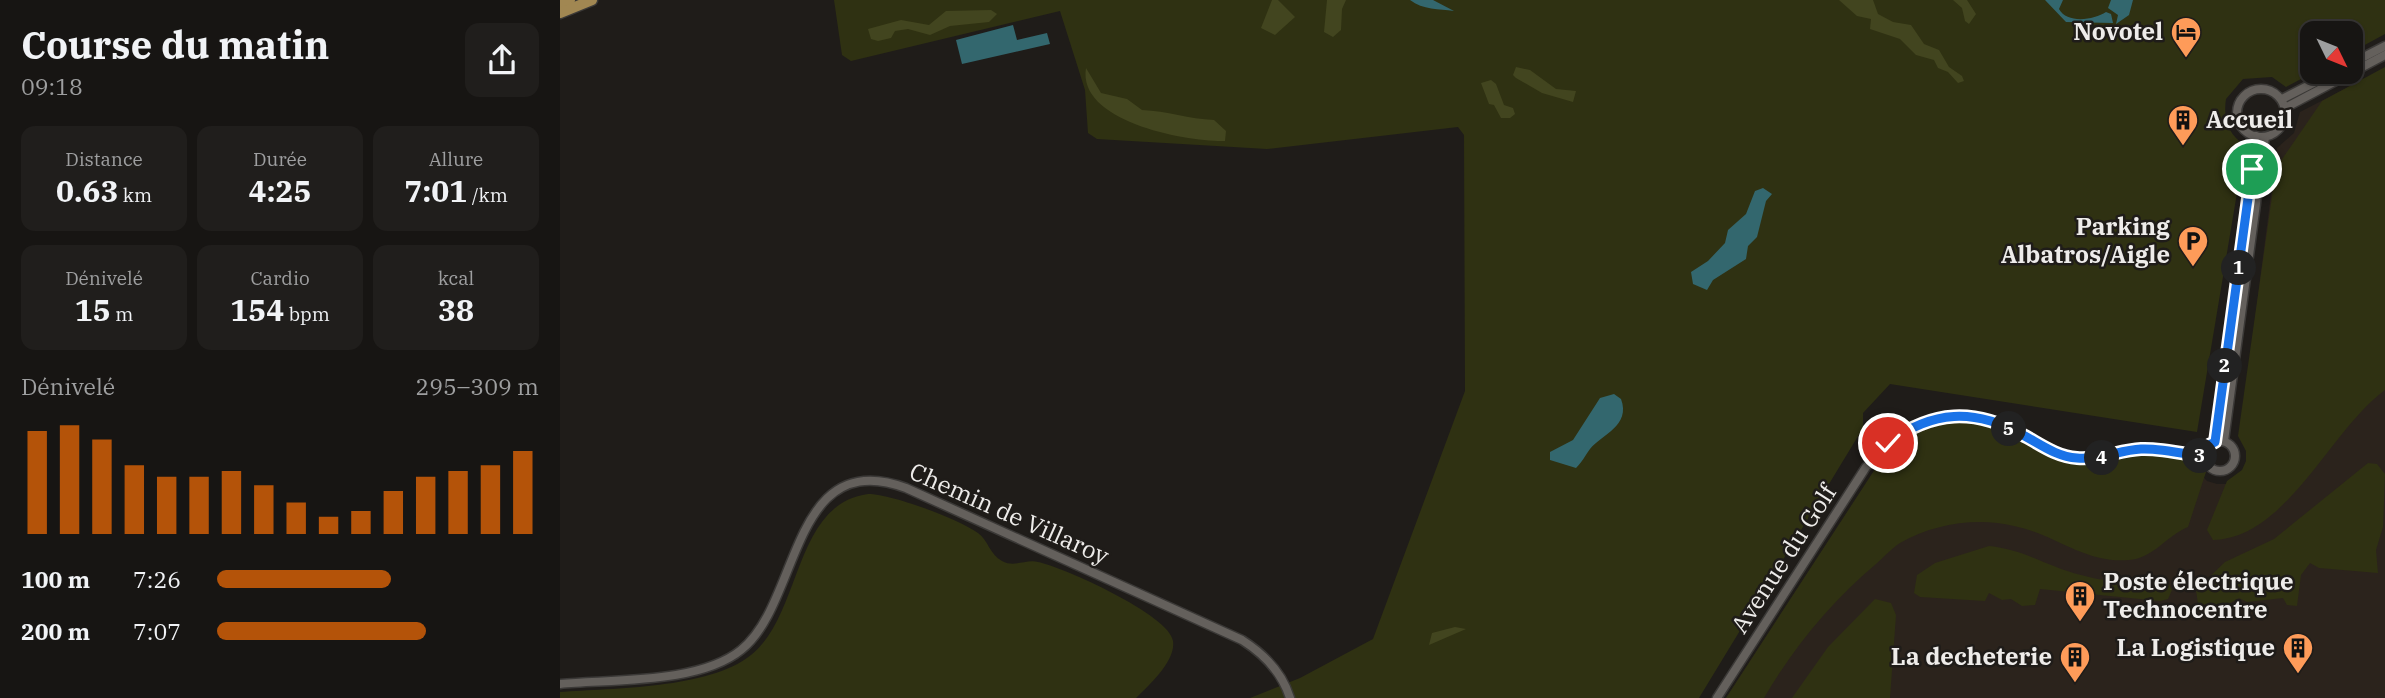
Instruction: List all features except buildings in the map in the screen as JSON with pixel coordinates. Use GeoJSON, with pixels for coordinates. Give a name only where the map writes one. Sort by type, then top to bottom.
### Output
{"type":"FeatureCollection","features":[{"type":"Feature","properties":{"kind":"main road"},"geometry":{"type":"LineString","coordinates":[[560,4],[570,0]]}},
{"type":"Feature","properties":{"kind":"main road"},"geometry":{"type":"LineString","coordinates":[[560,13],[592,0]]}},
{"type":"Feature","properties":{"kind":"street"},"geometry":{"type":"LineString","coordinates":[[2363,57],[2385,46]]}},
{"type":"Feature","properties":{"kind":"street","name":"Avenue du Golf"},"geometry":{"type":"LineString","coordinates":[[2283,104],[2385,55]]}},
{"type":"Feature","properties":{"kind":"street","name":"Avenue du Golf"},"geometry":{"type":"LineString","coordinates":[[2283,104],[2316,84]]}},
{"type":"Feature","properties":{"kind":"street"},"geometry":{"type":"LineString","coordinates":[[2261,136],[2239,123],[2236,110],[2240,100],[2252,90],[2260,88],[2276,93],[2283,104]]}},
{"type":"Feature","properties":{"kind":"street","name":"Avenue du Golf"},"geometry":{"type":"LineString","coordinates":[[2219,441],[2261,136],[2283,123],[2283,104]]}},
{"type":"Feature","properties":{"kind":"street","name":"Avenue du Golf"},"geometry":{"type":"LineString","coordinates":[[1717,698],[1866,467],[1888,443],[1908,428],[1946,415],[1984,418],[2056,453],[2074,458],[2106,458],[2140,449],[2205,457]]}},
{"type":"Feature","properties":{"kind":"street","name":"Avenue du Golf"},"geometry":{"type":"LineString","coordinates":[[2219,441],[2232,447],[2235,455],[2228,469],[2212,469],[2205,457],[2209,445],[2219,441]]}},
{"type":"Feature","properties":{"kind":"street","name":"Chemin de Villaroy"},"geometry":{"type":"LineString","coordinates":[[560,684],[680,673],[721,662],[740,651],[758,631],[815,511],[843,488],[872,481],[906,488],[1242,640],[1260,651],[1286,686],[1290,698]]}},
{"type":"Feature","properties":{"kind":"shaded area"},"geometry":{"type":"Polygon","coordinates":[[[2385,68],[2385,698],[1726,698],[1882,459],[1894,447],[1925,429],[1952,426],[2052,460],[2195,468],[2207,481],[2217,484],[2226,484],[2240,476],[2246,463],[2246,450],[2240,435],[2277,148],[2294,133],[2300,112],[2354,84],[2363,84],[2363,79],[2385,68]]]}},
{"type":"Feature","properties":{"kind":"green space"},"geometry":{"type":"Polygon","coordinates":[[[834,0],[2385,0],[2385,34],[2363,46],[2363,21],[2300,21],[2300,80],[2286,87],[2272,77],[2243,79],[2226,99],[2228,125],[2234,136],[2245,145],[2197,432],[1890,384],[1863,413],[1863,428],[1699,698],[1250,698],[1300,678],[1373,639],[1465,391],[1464,135],[1458,127],[1267,149],[1097,139],[1088,133],[1085,90],[1060,11],[851,61],[842,55],[834,0]]]}},
{"type":"Feature","properties":{"kind":"green space"},"geometry":{"type":"Polygon","coordinates":[[[1272,0],[1278,0],[1295,17],[1275,35],[1261,28],[1272,0]]]}},
{"type":"Feature","properties":{"kind":"green space"},"geometry":{"type":"Polygon","coordinates":[[[1327,0],[1346,0],[1342,9],[1341,30],[1333,37],[1324,32],[1327,0]]]}},
{"type":"Feature","properties":{"kind":"green space"},"geometry":{"type":"Polygon","coordinates":[[[1839,0],[1873,0],[1878,14],[1893,22],[1911,25],[1924,44],[1939,50],[1949,67],[1962,76],[1964,81],[1958,83],[1948,72],[1938,68],[1934,60],[1916,55],[1900,39],[1870,29],[1871,19],[1857,16],[1839,0]]]}},
{"type":"Feature","properties":{"kind":"green space"},"geometry":{"type":"Polygon","coordinates":[[[1953,0],[1967,0],[1976,14],[1969,24],[1965,21],[1962,8],[1953,0]]]}},
{"type":"Feature","properties":{"kind":"green space"},"geometry":{"type":"Polygon","coordinates":[[[991,10],[997,14],[989,22],[950,26],[930,35],[908,29],[895,31],[891,38],[878,41],[871,39],[868,29],[901,20],[929,25],[946,11],[991,10]]]}},
{"type":"Feature","properties":{"kind":"green space"},"geometry":{"type":"Polygon","coordinates":[[[1516,67],[1530,70],[1556,89],[1576,91],[1573,102],[1542,93],[1516,78],[1513,75],[1516,67]]]}},
{"type":"Feature","properties":{"kind":"green space"},"geometry":{"type":"Polygon","coordinates":[[[2385,67],[2385,390],[2345,430],[2285,502],[2263,521],[2239,535],[2213,540],[2207,530],[2227,481],[2242,470],[2246,461],[2246,451],[2238,436],[2276,168],[2322,101],[2354,84],[2363,84],[2363,79],[2385,67]]]}},
{"type":"Feature","properties":{"kind":"green space"},"geometry":{"type":"Polygon","coordinates":[[[1086,68],[1101,93],[1127,99],[1142,110],[1214,120],[1226,131],[1225,141],[1162,133],[1116,115],[1099,102],[1088,87],[1086,68]]]}},
{"type":"Feature","properties":{"kind":"green space"},"geometry":{"type":"Polygon","coordinates":[[[1491,80],[1496,84],[1504,105],[1513,108],[1515,114],[1510,118],[1501,118],[1494,105],[1489,104],[1481,83],[1491,80]]]}},
{"type":"Feature","properties":{"kind":"green space"},"geometry":{"type":"Polygon","coordinates":[[[1948,421],[1987,425],[2044,453],[2070,461],[2098,461],[2149,452],[2199,459],[2206,472],[2188,527],[2146,555],[2129,560],[2098,558],[2029,530],[2000,523],[1956,524],[1913,536],[1891,550],[1829,609],[1801,643],[1764,698],[1726,698],[1877,466],[1905,438],[1948,421]]]}},
{"type":"Feature","properties":{"kind":"green space"},"geometry":{"type":"Polygon","coordinates":[[[2368,463],[2377,464],[2385,474],[2383,527],[2376,550],[2378,573],[2319,568],[2310,563],[2301,575],[2297,606],[2287,605],[2283,598],[2247,602],[2239,598],[2225,606],[2198,604],[2196,590],[2225,562],[2274,539],[2368,463]]]}},
{"type":"Feature","properties":{"kind":"green space"},"geometry":{"type":"Polygon","coordinates":[[[868,494],[908,503],[969,527],[1006,563],[1034,561],[1091,582],[1114,594],[1154,618],[1167,630],[1173,641],[1170,657],[1154,680],[1136,698],[560,698],[560,692],[633,688],[686,681],[711,675],[751,655],[768,637],[811,539],[825,518],[844,502],[868,494]]]}},
{"type":"Feature","properties":{"kind":"green space"},"geometry":{"type":"Polygon","coordinates":[[[1989,546],[2014,551],[2102,580],[2134,583],[2167,581],[2172,590],[2168,599],[2160,601],[2040,589],[2035,605],[2022,606],[2011,599],[2002,600],[1989,593],[1985,601],[1920,597],[1914,593],[1917,575],[1935,563],[1989,546]]]}},
{"type":"Feature","properties":{"kind":"green space"},"geometry":{"type":"Polygon","coordinates":[[[1875,599],[1891,603],[1896,615],[1890,698],[1792,698],[1828,647],[1875,599]]]}},
{"type":"Feature","properties":{"kind":"green space"},"geometry":{"type":"Polygon","coordinates":[[[1455,627],[1466,629],[1429,645],[1432,633],[1455,627]]]}},
{"type":"Feature","properties":{"kind":"water"},"geometry":{"type":"Polygon","coordinates":[[[1410,0],[1433,0],[1454,11],[1426,7],[1410,0]]]}},
{"type":"Feature","properties":{"kind":"water"},"geometry":{"type":"Polygon","coordinates":[[[2045,0],[2063,0],[2059,9],[2068,17],[2088,19],[2106,12],[2111,14],[2113,23],[2066,22],[2045,0]]]}},
{"type":"Feature","properties":{"kind":"water"},"geometry":{"type":"Polygon","coordinates":[[[2111,0],[2133,0],[2129,15],[2116,24],[2118,15],[2108,8],[2111,0]]]}},
{"type":"Feature","properties":{"kind":"water"},"geometry":{"type":"Polygon","coordinates":[[[1013,25],[1017,40],[1047,33],[1050,44],[962,64],[956,40],[1013,25]]]}},
{"type":"Feature","properties":{"kind":"water"},"geometry":{"type":"Polygon","coordinates":[[[1763,188],[1772,194],[1766,201],[1757,237],[1748,246],[1746,259],[1713,280],[1707,290],[1693,284],[1691,272],[1708,261],[1725,243],[1728,230],[1746,214],[1755,191],[1763,188]]]}},
{"type":"Feature","properties":{"kind":"water"},"geometry":{"type":"Polygon","coordinates":[[[1614,394],[1621,399],[1623,408],[1619,423],[1590,449],[1576,468],[1550,460],[1550,452],[1573,440],[1600,398],[1614,394]]]}},
{"type":"Feature","properties":{"kind":"place","name":"Novotel"},"geometry":{"type":"Point","coordinates":[2186,59]}},
{"type":"Feature","properties":{"kind":"place","name":"Accueil"},"geometry":{"type":"Point","coordinates":[2183,147]}},
{"type":"Feature","properties":{"kind":"place","name":"Parking Albatros/Aigle"},"geometry":{"type":"Point","coordinates":[2193,268]}},
{"type":"Feature","properties":{"kind":"place","name":"Poste électrique Technocentre"},"geometry":{"type":"Point","coordinates":[2080,623]}},
{"type":"Feature","properties":{"kind":"place","name":"La Logistique"},"geometry":{"type":"Point","coordinates":[2298,675]}},
{"type":"Feature","properties":{"kind":"place","name":"La decheterie"},"geometry":{"type":"Point","coordinates":[2075,684]}},
{"type":"Feature","properties":{"kind":"route"},"geometry":{"type":"LineString","coordinates":[[1888,443],[1908,428],[1946,415],[1984,418],[2020,433],[2056,453],[2074,458],[2106,458],[2140,449],[2205,457],[2209,445],[2215,442],[2252,169]]}}]}
